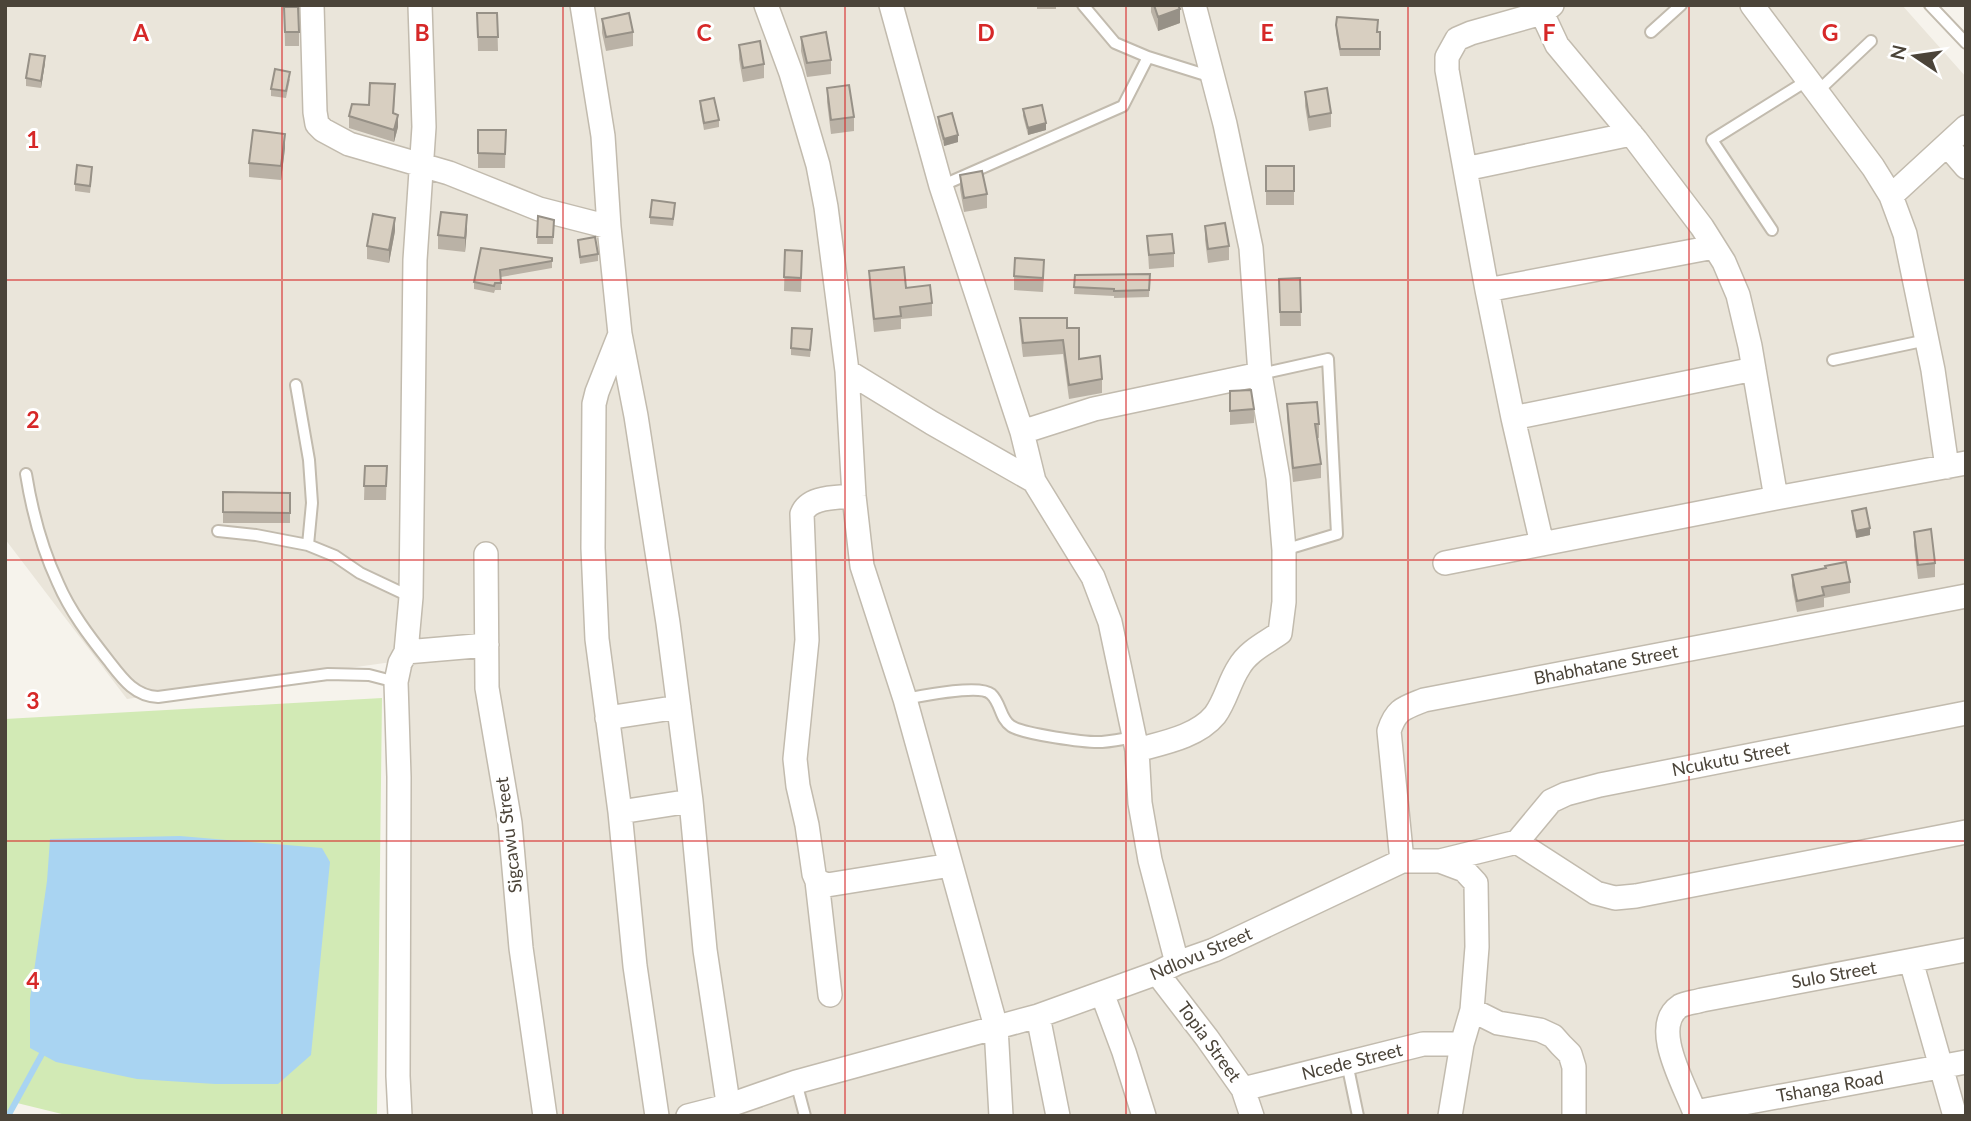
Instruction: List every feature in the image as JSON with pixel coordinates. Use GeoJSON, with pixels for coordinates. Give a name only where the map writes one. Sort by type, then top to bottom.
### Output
{"type":"FeatureCollection","features":[{"type":"Feature","properties":{"kind":"street"},"geometry":{"type":"LineString","coordinates":[[312,5],[315,112],[317,124],[332,136],[349,144],[460,177],[539,209],[609,227]]}},
{"type":"Feature","properties":{"kind":"street"},"geometry":{"type":"LineString","coordinates":[[400,1116],[399,777],[396,682],[400,663],[406,652],[411,597],[415,273],[424,127],[420,5]]}},
{"type":"Feature","properties":{"kind":"street"},"geometry":{"type":"LineString","coordinates":[[582,5],[603,136],[609,227],[621,334],[648,488],[680,707],[705,950],[729,1111]]}},
{"type":"Feature","properties":{"kind":"street"},"geometry":{"type":"LineString","coordinates":[[766,5],[792,73],[818,164],[826,207],[847,372],[853,496],[862,566],[905,699],[996,1027],[1001,1116]]}},
{"type":"Feature","properties":{"kind":"street"},"geometry":{"type":"LineString","coordinates":[[891,5],[941,186],[1022,432],[1034,481],[1093,577],[1110,622],[1136,744],[1140,803],[1167,968]]}},
{"type":"Feature","properties":{"kind":"street"},"geometry":{"type":"LineString","coordinates":[[1136,744],[1180,737],[1198,729],[1214,716],[1238,667],[1249,654],[1280,633],[1284,602],[1284,550],[1278,478],[1260,374],[1251,248],[1225,124],[1194,5]]}},
{"type":"Feature","properties":{"kind":"street"},"geometry":{"type":"LineString","coordinates":[[1445,563],[1956,465],[1905,234],[1891,196],[1873,167],[1752,5]]}},
{"type":"Feature","properties":{"kind":"street"},"geometry":{"type":"LineString","coordinates":[[1542,544],[1487,290],[1447,70],[1447,57],[1457,39],[1547,9],[1557,44],[1632,134],[1702,227],[1724,262],[1738,295],[1754,369],[1776,498]]}},
{"type":"Feature","properties":{"kind":"street"},"geometry":{"type":"LineString","coordinates":[[1891,196],[1966,127]]}},
{"type":"Feature","properties":{"kind":"street"},"geometry":{"type":"LineString","coordinates":[[1465,169],[1632,134]]}},
{"type":"Feature","properties":{"kind":"street"},"geometry":{"type":"LineString","coordinates":[[1947,145],[1966,167]]}},
{"type":"Feature","properties":{"kind":"street"},"geometry":{"type":"LineString","coordinates":[[1487,290],[1714,247]]}},
{"type":"Feature","properties":{"kind":"street"},"geometry":{"type":"LineString","coordinates":[[621,334],[594,404],[593,548],[597,639],[620,812],[635,966],[657,1116]]}},
{"type":"Feature","properties":{"kind":"street"},"geometry":{"type":"LineString","coordinates":[[1513,418],[1754,369]]}},
{"type":"Feature","properties":{"kind":"street"},"geometry":{"type":"LineString","coordinates":[[847,372],[1034,481]]}},
{"type":"Feature","properties":{"kind":"street"},"geometry":{"type":"LineString","coordinates":[[1022,432],[1094,409],[1260,374]]}},
{"type":"Feature","properties":{"kind":"street"},"geometry":{"type":"LineString","coordinates":[[830,995],[817,881],[798,786],[796,759],[807,640],[802,514],[805,506],[812,502],[853,496]]}},
{"type":"Feature","properties":{"kind":"street","name":"Sigcawu Street"},"geometry":{"type":"LineString","coordinates":[[486,554],[488,688],[510,823],[521,948],[545,1116]]}},
{"type":"Feature","properties":{"kind":"street","name":"Bhabhatane Street"},"geometry":{"type":"LineString","coordinates":[[1402,862],[1389,731],[1393,718],[1402,709],[1424,700],[1966,596]]}},
{"type":"Feature","properties":{"kind":"street"},"geometry":{"type":"LineString","coordinates":[[406,652],[487,645]]}},
{"type":"Feature","properties":{"kind":"street"},"geometry":{"type":"LineString","coordinates":[[607,718],[680,707]]}},
{"type":"Feature","properties":{"kind":"street","name":"Ncukutu Street"},"geometry":{"type":"LineString","coordinates":[[1517,842],[1551,802],[1566,794],[1614,782],[1966,713]]}},
{"type":"Feature","properties":{"kind":"street"},"geometry":{"type":"LineString","coordinates":[[620,812],[691,801]]}},
{"type":"Feature","properties":{"kind":"street"},"geometry":{"type":"LineString","coordinates":[[1440,861],[1517,842],[1596,893],[1615,898],[1966,832]]}},
{"type":"Feature","properties":{"kind":"street","name":"Ndlovu Street"},"geometry":{"type":"LineString","coordinates":[[688,1116],[729,1111],[796,1082],[1038,1016],[1214,950],[1402,862],[1440,861],[1464,870],[1475,883],[1477,947],[1472,1010],[1462,1044],[1450,1116]]}},
{"type":"Feature","properties":{"kind":"street"},"geometry":{"type":"LineString","coordinates":[[817,881],[827,885],[951,865]]}},
{"type":"Feature","properties":{"kind":"street","name":"Sulo Street"},"geometry":{"type":"LineString","coordinates":[[1695,1114],[1670,1054],[1667,1031],[1680,1006],[1966,950]]}},
{"type":"Feature","properties":{"kind":"street"},"geometry":{"type":"LineString","coordinates":[[1910,961],[1955,1116]]}},
{"type":"Feature","properties":{"kind":"street","name":"Topia Street"},"geometry":{"type":"LineString","coordinates":[[1167,968],[1213,1046],[1243,1089],[1252,1116]]}},
{"type":"Feature","properties":{"kind":"street"},"geometry":{"type":"LineString","coordinates":[[1102,993],[1144,1116]]}},
{"type":"Feature","properties":{"kind":"street"},"geometry":{"type":"LineString","coordinates":[[1472,1010],[1498,1023],[1540,1030],[1553,1036],[1562,1045],[1570,1054],[1574,1067],[1574,1116]]}},
{"type":"Feature","properties":{"kind":"street"},"geometry":{"type":"LineString","coordinates":[[1038,1016],[1058,1116]]}},
{"type":"Feature","properties":{"kind":"street","name":"Ncede Street"},"geometry":{"type":"LineString","coordinates":[[1243,1089],[1423,1044],[1462,1044]]}},
{"type":"Feature","properties":{"kind":"street","name":"Tshanga Road"},"geometry":{"type":"LineString","coordinates":[[1695,1114],[1966,1062]]}},
{"type":"Feature","properties":{"kind":"lane"},"geometry":{"type":"LineString","coordinates":[[1083,5],[1115,43],[1148,57],[1213,77]]}},
{"type":"Feature","properties":{"kind":"lane"},"geometry":{"type":"LineString","coordinates":[[1651,32],[1681,5]]}},
{"type":"Feature","properties":{"kind":"lane"},"geometry":{"type":"LineString","coordinates":[[1930,5],[1966,43]]}},
{"type":"Feature","properties":{"kind":"lane"},"geometry":{"type":"LineString","coordinates":[[1772,230],[1712,140],[1812,86],[1871,41]]}},
{"type":"Feature","properties":{"kind":"lane"},"geometry":{"type":"LineString","coordinates":[[941,186],[1123,106],[1148,57]]}},
{"type":"Feature","properties":{"kind":"lane"},"geometry":{"type":"LineString","coordinates":[[1833,360],[1927,340]]}},
{"type":"Feature","properties":{"kind":"lane"},"geometry":{"type":"LineString","coordinates":[[1260,374],[1328,359],[1337,534],[1284,550]]}},
{"type":"Feature","properties":{"kind":"lane"},"geometry":{"type":"LineString","coordinates":[[296,385],[309,460],[312,503],[308,545]]}},
{"type":"Feature","properties":{"kind":"lane"},"geometry":{"type":"LineString","coordinates":[[26,474],[32,512],[71,609],[126,684],[139,693],[147,697],[158,697],[328,674],[369,675],[396,682]]}},
{"type":"Feature","properties":{"kind":"lane"},"geometry":{"type":"LineString","coordinates":[[218,531],[308,545],[335,556],[360,573],[411,597]]}},
{"type":"Feature","properties":{"kind":"lane"},"geometry":{"type":"LineString","coordinates":[[905,699],[952,691],[984,691],[993,696],[1010,726],[1043,735],[1136,744]]}},
{"type":"Feature","properties":{"kind":"lane"},"geometry":{"type":"LineString","coordinates":[[1347,1063],[1358,1116]]}},
{"type":"Feature","properties":{"kind":"lane"},"geometry":{"type":"LineString","coordinates":[[796,1082],[805,1116]]}},
{"type":"Feature","properties":{"kind":"shaded area"},"geometry":{"type":"Polygon","coordinates":[[[5,5],[1902,5],[1966,77],[1966,1116],[400,1116],[399,661],[127,699],[5,539],[5,5]]]}},
{"type":"Feature","properties":{"kind":"green space"},"geometry":{"type":"Polygon","coordinates":[[[382,698],[377,1116],[70,1116],[17,1103],[8,1116],[5,1116],[5,719],[382,698]]]}},
{"type":"Feature","properties":{"kind":"water"},"geometry":{"type":"Polygon","coordinates":[[[180,836],[322,848],[330,862],[311,1055],[278,1084],[215,1084],[137,1079],[56,1062],[30,1048],[30,999],[47,881],[50,839],[180,836]]]}},
{"type":"Feature","properties":{"kind":"building"},"geometry":{"type":"Polygon","coordinates":[[[1154,5],[1178,5],[1180,9],[1158,17],[1154,5]]]}},
{"type":"Feature","properties":{"kind":"building"},"geometry":{"type":"Polygon","coordinates":[[[284,7],[298,7],[299,32],[285,32],[284,7]]]}},
{"type":"Feature","properties":{"kind":"building"},"geometry":{"type":"Polygon","coordinates":[[[477,13],[497,13],[498,37],[478,37],[477,13]]]}},
{"type":"Feature","properties":{"kind":"building"},"geometry":{"type":"Polygon","coordinates":[[[629,13],[633,32],[606,37],[602,19],[629,13]]]}},
{"type":"Feature","properties":{"kind":"building"},"geometry":{"type":"Polygon","coordinates":[[[1337,17],[1378,20],[1380,49],[1340,49],[1337,17]]]}},
{"type":"Feature","properties":{"kind":"building"},"geometry":{"type":"Polygon","coordinates":[[[826,32],[831,60],[807,63],[801,37],[826,32]]]}},
{"type":"Feature","properties":{"kind":"building"},"geometry":{"type":"Polygon","coordinates":[[[760,41],[764,64],[743,68],[739,45],[760,41]]]}},
{"type":"Feature","properties":{"kind":"building"},"geometry":{"type":"Polygon","coordinates":[[[30,54],[45,56],[41,81],[26,78],[30,54]]]}},
{"type":"Feature","properties":{"kind":"building"},"geometry":{"type":"Polygon","coordinates":[[[275,69],[290,72],[286,91],[271,89],[275,69]]]}},
{"type":"Feature","properties":{"kind":"building"},"geometry":{"type":"Polygon","coordinates":[[[370,83],[395,84],[393,113],[398,115],[394,130],[349,116],[352,104],[369,105],[370,83]]]}},
{"type":"Feature","properties":{"kind":"building"},"geometry":{"type":"Polygon","coordinates":[[[849,85],[854,117],[831,120],[827,88],[849,85]]]}},
{"type":"Feature","properties":{"kind":"building"},"geometry":{"type":"Polygon","coordinates":[[[1327,88],[1331,113],[1309,117],[1305,92],[1327,88]]]}},
{"type":"Feature","properties":{"kind":"building"},"geometry":{"type":"Polygon","coordinates":[[[714,98],[719,120],[704,123],[700,101],[714,98]]]}},
{"type":"Feature","properties":{"kind":"building"},"geometry":{"type":"Polygon","coordinates":[[[1042,105],[1046,123],[1028,128],[1023,109],[1042,105]]]}},
{"type":"Feature","properties":{"kind":"building"},"geometry":{"type":"Polygon","coordinates":[[[952,113],[958,135],[944,139],[938,117],[952,113]]]}},
{"type":"Feature","properties":{"kind":"building"},"geometry":{"type":"Polygon","coordinates":[[[253,130],[285,134],[281,166],[249,163],[253,130]]]}},
{"type":"Feature","properties":{"kind":"building"},"geometry":{"type":"Polygon","coordinates":[[[478,130],[506,130],[505,154],[478,153],[478,130]]]}},
{"type":"Feature","properties":{"kind":"building"},"geometry":{"type":"Polygon","coordinates":[[[77,165],[92,167],[90,186],[75,184],[77,165]]]}},
{"type":"Feature","properties":{"kind":"building"},"geometry":{"type":"Polygon","coordinates":[[[1266,166],[1294,166],[1294,191],[1266,191],[1266,166]]]}},
{"type":"Feature","properties":{"kind":"building"},"geometry":{"type":"Polygon","coordinates":[[[982,171],[987,194],[964,198],[960,175],[982,171]]]}},
{"type":"Feature","properties":{"kind":"building"},"geometry":{"type":"Polygon","coordinates":[[[652,200],[675,203],[673,219],[650,217],[652,200]]]}},
{"type":"Feature","properties":{"kind":"building"},"geometry":{"type":"Polygon","coordinates":[[[441,212],[467,215],[465,238],[438,235],[441,212]]]}},
{"type":"Feature","properties":{"kind":"building"},"geometry":{"type":"Polygon","coordinates":[[[373,214],[395,218],[389,250],[367,246],[373,214]]]}},
{"type":"Feature","properties":{"kind":"building"},"geometry":{"type":"Polygon","coordinates":[[[538,216],[554,220],[553,237],[537,237],[538,216]]]}},
{"type":"Feature","properties":{"kind":"building"},"geometry":{"type":"Polygon","coordinates":[[[1225,223],[1229,246],[1208,249],[1205,226],[1225,223]]]}},
{"type":"Feature","properties":{"kind":"building"},"geometry":{"type":"Polygon","coordinates":[[[1172,234],[1174,253],[1149,255],[1147,236],[1172,234]]]}},
{"type":"Feature","properties":{"kind":"building"},"geometry":{"type":"Polygon","coordinates":[[[595,237],[598,254],[580,257],[578,240],[595,237]]]}},
{"type":"Feature","properties":{"kind":"building"},"geometry":{"type":"Polygon","coordinates":[[[481,248],[552,258],[552,261],[500,270],[501,283],[495,283],[494,286],[474,282],[481,248]]]}},
{"type":"Feature","properties":{"kind":"building"},"geometry":{"type":"Polygon","coordinates":[[[785,250],[802,251],[801,278],[784,277],[785,250]]]}},
{"type":"Feature","properties":{"kind":"building"},"geometry":{"type":"Polygon","coordinates":[[[1015,258],[1044,260],[1043,278],[1014,276],[1015,258]]]}},
{"type":"Feature","properties":{"kind":"building"},"geometry":{"type":"Polygon","coordinates":[[[904,267],[906,288],[930,285],[932,303],[900,307],[901,316],[874,319],[869,271],[904,267]]]}},
{"type":"Feature","properties":{"kind":"building"},"geometry":{"type":"Polygon","coordinates":[[[1150,274],[1149,290],[1114,291],[1074,287],[1075,275],[1150,274]]]}},
{"type":"Feature","properties":{"kind":"building"},"geometry":{"type":"Polygon","coordinates":[[[1300,278],[1301,312],[1280,312],[1279,279],[1300,278]]]}},
{"type":"Feature","properties":{"kind":"building"},"geometry":{"type":"Polygon","coordinates":[[[1020,318],[1067,318],[1067,328],[1079,328],[1079,359],[1100,356],[1102,379],[1069,385],[1063,340],[1023,343],[1020,318]]]}},
{"type":"Feature","properties":{"kind":"building"},"geometry":{"type":"Polygon","coordinates":[[[792,328],[812,329],[810,350],[791,348],[792,328]]]}},
{"type":"Feature","properties":{"kind":"building"},"geometry":{"type":"Polygon","coordinates":[[[1251,390],[1254,409],[1230,411],[1230,391],[1251,390]]]}},
{"type":"Feature","properties":{"kind":"building"},"geometry":{"type":"Polygon","coordinates":[[[1317,402],[1319,424],[1315,424],[1321,464],[1293,468],[1287,404],[1317,402]]]}},
{"type":"Feature","properties":{"kind":"building"},"geometry":{"type":"Polygon","coordinates":[[[365,466],[387,466],[386,486],[364,486],[365,466]]]}},
{"type":"Feature","properties":{"kind":"building"},"geometry":{"type":"Polygon","coordinates":[[[223,492],[290,493],[290,513],[223,512],[223,492]]]}},
{"type":"Feature","properties":{"kind":"building"},"geometry":{"type":"Polygon","coordinates":[[[1866,508],[1870,528],[1856,531],[1852,511],[1866,508]]]}},
{"type":"Feature","properties":{"kind":"building"},"geometry":{"type":"Polygon","coordinates":[[[1931,529],[1935,563],[1918,565],[1914,532],[1931,529]]]}},
{"type":"Feature","properties":{"kind":"building"},"geometry":{"type":"Polygon","coordinates":[[[1846,562],[1850,582],[1822,587],[1824,595],[1797,601],[1792,575],[1846,562]]]}},
{"type":"Feature","properties":{"kind":"waterway"},"geometry":{"type":"LineString","coordinates":[[8,1116],[42,1054]]}}]}
